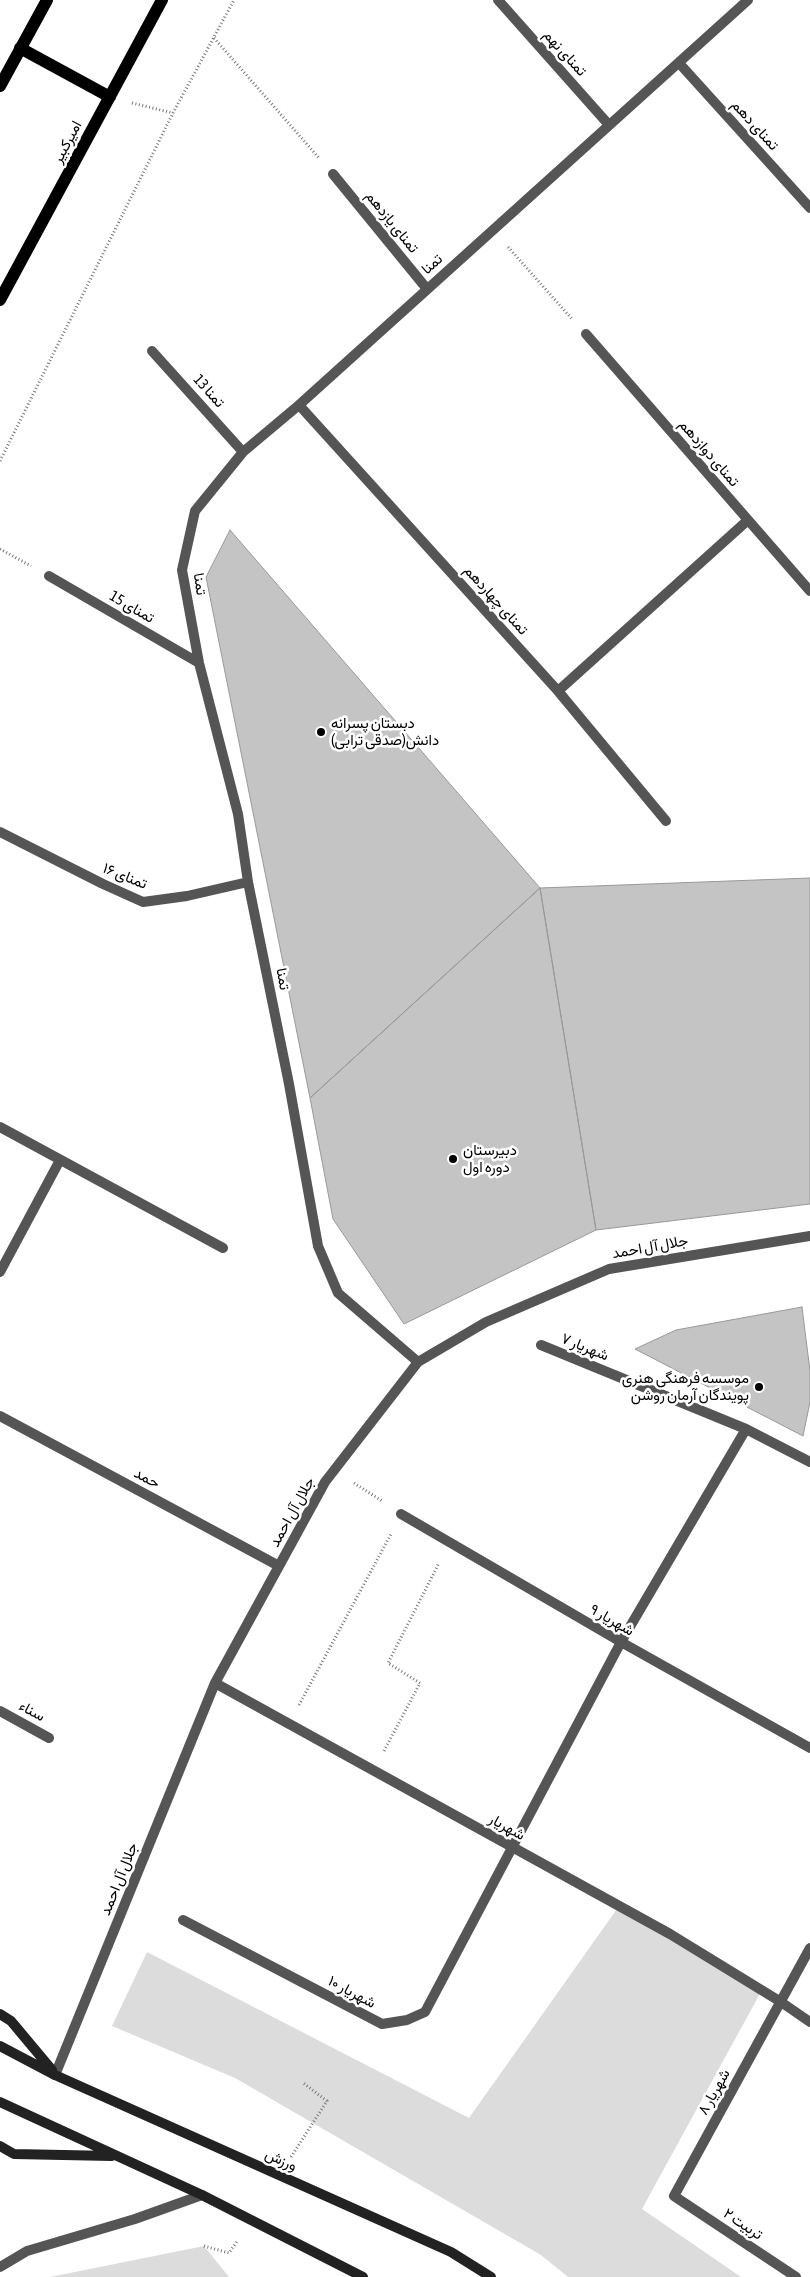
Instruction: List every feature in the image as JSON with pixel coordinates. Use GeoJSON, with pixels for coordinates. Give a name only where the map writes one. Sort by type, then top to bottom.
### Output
{"type":"FeatureCollection","features":[{"type":"Feature","properties":{"kind":"main road"},"geometry":{"type":"LineString","coordinates":[[0,86],[47,0]]}},
{"type":"Feature","properties":{"kind":"main road","name":"امیرکبیر"},"geometry":{"type":"LineString","coordinates":[[0,300],[162,0]]}},
{"type":"Feature","properties":{"kind":"main road"},"geometry":{"type":"LineString","coordinates":[[20,48],[110,98]]}},
{"type":"Feature","properties":{"kind":"main road"},"geometry":{"type":"LineString","coordinates":[[0,2014],[11,2021],[56,2075]]}},
{"type":"Feature","properties":{"kind":"main road","name":"ورزش"},"geometry":{"type":"LineString","coordinates":[[0,2046],[56,2075],[451,2252],[491,2277]]}},
{"type":"Feature","properties":{"kind":"main road"},"geometry":{"type":"LineString","coordinates":[[1,2103],[202,2195],[363,2277]]}},
{"type":"Feature","properties":{"kind":"main road"},"geometry":{"type":"LineString","coordinates":[[0,2146],[14,2154],[117,2156]]}},
{"type":"Feature","properties":{"kind":"street","name":"تمنای نهم"},"geometry":{"type":"LineString","coordinates":[[498,0],[609,125]]}},
{"type":"Feature","properties":{"kind":"street","name":"تمنا"},"geometry":{"type":"LineString","coordinates":[[418,1362],[338,1293],[318,1246],[289,1084],[248,882],[238,814],[200,663],[182,570],[194,511],[243,452],[298,405],[748,0]]}},
{"type":"Feature","properties":{"kind":"street","name":"تمنای دهم"},"geometry":{"type":"LineString","coordinates":[[678,63],[810,208]]}},
{"type":"Feature","properties":{"kind":"street","name":"تمنای یازدهم"},"geometry":{"type":"LineString","coordinates":[[333,174],[427,289]]}},
{"type":"Feature","properties":{"kind":"street","name":"تمنای دوازدهم"},"geometry":{"type":"LineString","coordinates":[[586,334],[810,591]]}},
{"type":"Feature","properties":{"kind":"street","name":"تمنا 13"},"geometry":{"type":"LineString","coordinates":[[152,351],[243,452]]}},
{"type":"Feature","properties":{"kind":"street","name":"تمنای چهاردهم"},"geometry":{"type":"LineString","coordinates":[[298,405],[558,691],[666,821]]}},
{"type":"Feature","properties":{"kind":"street"},"geometry":{"type":"LineString","coordinates":[[558,691],[748,520]]}},
{"type":"Feature","properties":{"kind":"street","name":"تمنای 15"},"geometry":{"type":"LineString","coordinates":[[49,576],[200,663]]}},
{"type":"Feature","properties":{"kind":"street","name":"تمنای ۱۶"},"geometry":{"type":"LineString","coordinates":[[0,832],[143,902],[187,896],[248,882]]}},
{"type":"Feature","properties":{"kind":"street"},"geometry":{"type":"LineString","coordinates":[[0,1127],[223,1248]]}},
{"type":"Feature","properties":{"kind":"street"},"geometry":{"type":"LineString","coordinates":[[0,1272],[60,1160]]}},
{"type":"Feature","properties":{"kind":"street","name":"جلال آل احمد"},"geometry":{"type":"LineString","coordinates":[[56,2075],[215,1683],[325,1482],[418,1362],[486,1322],[609,1269],[810,1236]]}},
{"type":"Feature","properties":{"kind":"street","name":"شهریار ۷"},"geometry":{"type":"LineString","coordinates":[[541,1346],[746,1429],[810,1462]]}},
{"type":"Feature","properties":{"kind":"street","name":"حمد"},"geometry":{"type":"LineString","coordinates":[[0,1416],[279,1566]]}},
{"type":"Feature","properties":{"kind":"street","name":"شهریار ۱۰"},"geometry":{"type":"LineString","coordinates":[[183,1920],[382,2024],[407,2020],[424,2012],[621,1642],[746,1429]]}},
{"type":"Feature","properties":{"kind":"street","name":"شهریار ۹"},"geometry":{"type":"LineString","coordinates":[[402,1514],[621,1642],[810,1748]]}},
{"type":"Feature","properties":{"kind":"street","name":"شهریار"},"geometry":{"type":"LineString","coordinates":[[215,1683],[670,1934],[810,2022]]}},
{"type":"Feature","properties":{"kind":"street","name":"سناء"},"geometry":{"type":"LineString","coordinates":[[0,1711],[49,1738]]}},
{"type":"Feature","properties":{"kind":"street"},"geometry":{"type":"LineString","coordinates":[[781,2002],[810,1948]]}},
{"type":"Feature","properties":{"kind":"street","name":"شهریار ۸"},"geometry":{"type":"LineString","coordinates":[[674,2196],[781,2002]]}},
{"type":"Feature","properties":{"kind":"street"},"geometry":{"type":"LineString","coordinates":[[0,2266],[27,2251],[135,2220],[202,2195]]}},
{"type":"Feature","properties":{"kind":"street","name":"تربیت ۲"},"geometry":{"type":"LineString","coordinates":[[674,2196],[796,2277]]}},
{"type":"Feature","properties":{"kind":"path"},"geometry":{"type":"LineString","coordinates":[[0,461],[173,113],[234,0]]}},
{"type":"Feature","properties":{"kind":"path"},"geometry":{"type":"LineString","coordinates":[[214,38],[333,174]]}},
{"type":"Feature","properties":{"kind":"path"},"geometry":{"type":"LineString","coordinates":[[110,98],[173,113]]}},
{"type":"Feature","properties":{"kind":"path"},"geometry":{"type":"LineString","coordinates":[[492,229],[586,334]]}},
{"type":"Feature","properties":{"kind":"path"},"geometry":{"type":"LineString","coordinates":[[0,550],[49,576]]}},
{"type":"Feature","properties":{"kind":"path"},"geometry":{"type":"LineString","coordinates":[[289,1724],[402,1514],[335,1470]]}},
{"type":"Feature","properties":{"kind":"path"},"geometry":{"type":"LineString","coordinates":[[374,1770],[420,1683],[388,1663],[449,1543]]}},
{"type":"Feature","properties":{"kind":"shaded area"},"geometry":{"type":"Polygon","coordinates":[[[619,1906],[762,1990],[642,2209],[741,2277],[568,2277],[541,2255],[235,2078],[112,2026],[147,1952],[469,2118],[619,1906]]]}},
{"type":"Feature","properties":{"kind":"shaded area"},"geometry":{"type":"Polygon","coordinates":[[[204,2246],[229,2277],[50,2277],[204,2246]]]}},
{"type":"Feature","properties":{"kind":"building","name":"دبستان پسرانه دانش(صدقی ترابی)"},"geometry":{"type":"Polygon","coordinates":[[[230,530],[540,888],[310,1098],[206,577],[230,530]]]}},
{"type":"Feature","properties":{"kind":"building"},"geometry":{"type":"Polygon","coordinates":[[[810,878],[810,1204],[596,1230],[540,888],[810,878]]]}},
{"type":"Feature","properties":{"kind":"building","name":"دبیرستان دوره اول"},"geometry":{"type":"Polygon","coordinates":[[[540,888],[596,1230],[404,1324],[333,1219],[310,1098],[540,888]]]}},
{"type":"Feature","properties":{"kind":"building","name":"موسسه فرهنگی هنری پویندگان آرمان روشن"},"geometry":{"type":"Polygon","coordinates":[[[802,1307],[810,1371],[810,1402],[803,1436],[635,1349],[676,1330],[802,1307]]]}},
{"type":"Feature","properties":{"kind":"place","name":"دبستان پسرانه دانش(صدقی ترابی)"},"geometry":{"type":"Point","coordinates":[321,732]}},
{"type":"Feature","properties":{"kind":"place","name":"دبیرستان دوره اول"},"geometry":{"type":"Point","coordinates":[453,1159]}},
{"type":"Feature","properties":{"kind":"place","name":"موسسه فرهنگی هنری پویندگان آرمان روشن"},"geometry":{"type":"Point","coordinates":[759,1387]}}]}
